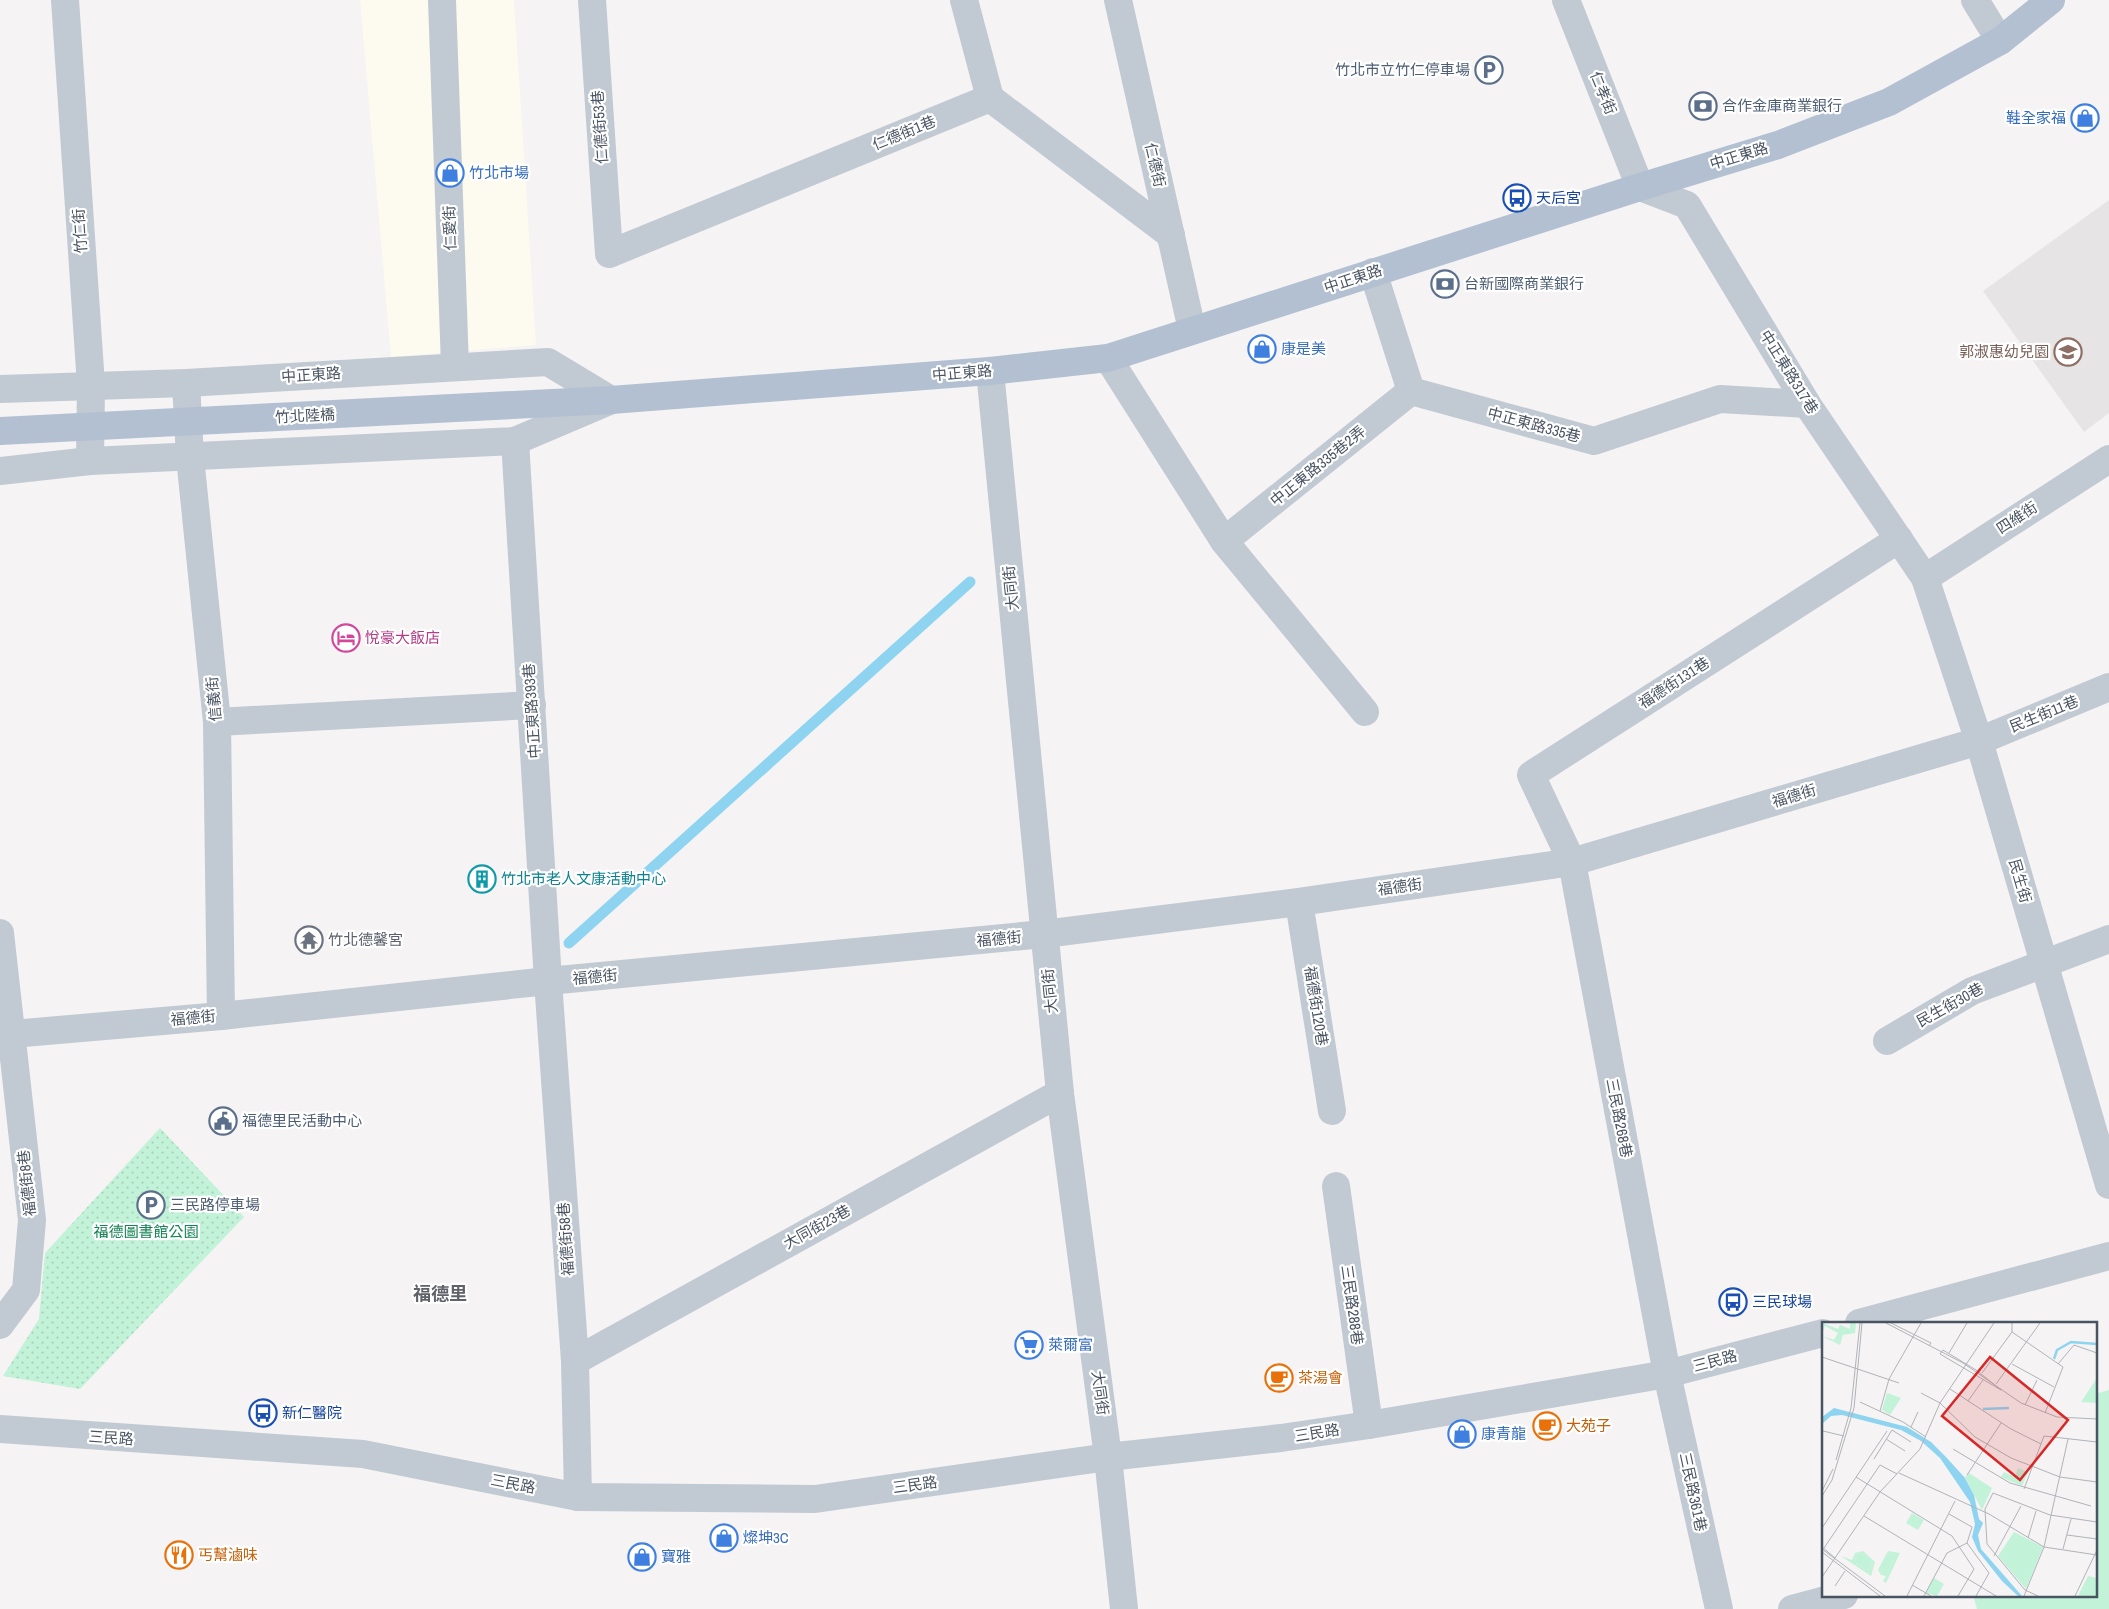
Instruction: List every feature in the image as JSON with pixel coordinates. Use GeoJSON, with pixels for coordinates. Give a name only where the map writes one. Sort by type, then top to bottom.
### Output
{"type":"FeatureCollection","features":[{"type":"Feature","properties":{"kind":"main road","name":"中正東路"},"geometry":{"type":"LineString","coordinates":[[611,400],[990,372],[1108,358],[1778,144],[1888,102],[2000,41],[2051,0]]}},
{"type":"Feature","properties":{"kind":"main road","name":"竹北陸橋"},"geometry":{"type":"LineString","coordinates":[[0,431],[611,400]]}},
{"type":"Feature","properties":{"kind":"street","name":"竹仁街"},"geometry":{"type":"LineString","coordinates":[[65,0],[91,385],[90,461]]}},
{"type":"Feature","properties":{"kind":"street","name":"仁愛街"},"geometry":{"type":"LineString","coordinates":[[442,0],[455,366]]}},
{"type":"Feature","properties":{"kind":"street","name":"仁德街53巷"},"geometry":{"type":"LineString","coordinates":[[592,0],[609,254]]}},
{"type":"Feature","properties":{"kind":"street"},"geometry":{"type":"LineString","coordinates":[[964,0],[990,98],[1171,235]]}},
{"type":"Feature","properties":{"kind":"street","name":"仁德街"},"geometry":{"type":"LineString","coordinates":[[1118,0],[1192,330]]}},
{"type":"Feature","properties":{"kind":"street","name":"仁孝街"},"geometry":{"type":"LineString","coordinates":[[1566,0],[1640,187]]}},
{"type":"Feature","properties":{"kind":"street"},"geometry":{"type":"LineString","coordinates":[[1975,0],[2000,41]]}},
{"type":"Feature","properties":{"kind":"street","name":"仁德街1巷"},"geometry":{"type":"LineString","coordinates":[[609,254],[990,98]]}},
{"type":"Feature","properties":{"kind":"street","name":"中正東路317巷"},"geometry":{"type":"LineString","coordinates":[[1640,187],[1687,205],[1807,404],[1925,578]]}},
{"type":"Feature","properties":{"kind":"street"},"geometry":{"type":"LineString","coordinates":[[1373,272],[1411,391]]}},
{"type":"Feature","properties":{"kind":"street"},"geometry":{"type":"LineString","coordinates":[[1108,358],[1224,541],[1365,712]]}},
{"type":"Feature","properties":{"kind":"street","name":"中正東路"},"geometry":{"type":"LineString","coordinates":[[0,389],[186,383],[548,362],[611,400]]}},
{"type":"Feature","properties":{"kind":"street","name":"大同街"},"geometry":{"type":"LineString","coordinates":[[990,372],[1060,1093],[1108,1457],[1124,1609]]}},
{"type":"Feature","properties":{"kind":"street","name":"信義街"},"geometry":{"type":"LineString","coordinates":[[186,383],[190,457],[217,722],[221,1016]]}},
{"type":"Feature","properties":{"kind":"street","name":"中正東路335巷"},"geometry":{"type":"LineString","coordinates":[[1411,391],[1594,441],[1720,398],[1807,404]]}},
{"type":"Feature","properties":{"kind":"street","name":"中正東路335巷2弄"},"geometry":{"type":"LineString","coordinates":[[1224,541],[1411,391]]}},
{"type":"Feature","properties":{"kind":"street","name":"中正東路"},"geometry":{"type":"LineString","coordinates":[[0,471],[90,461],[515,441],[611,400]]}},
{"type":"Feature","properties":{"kind":"street","name":"中正東路393巷"},"geometry":{"type":"LineString","coordinates":[[515,441],[548,981]]}},
{"type":"Feature","properties":{"kind":"street","name":"四維街"},"geometry":{"type":"LineString","coordinates":[[1925,578],[2109,459]]}},
{"type":"Feature","properties":{"kind":"street","name":"福德街131巷"},"geometry":{"type":"LineString","coordinates":[[1572,862],[1531,775],[1899,539]]}},
{"type":"Feature","properties":{"kind":"street","name":"民生街"},"geometry":{"type":"LineString","coordinates":[[1925,578],[1979,741],[2109,1185]]}},
{"type":"Feature","properties":{"kind":"street","name":"民生街11巷"},"geometry":{"type":"LineString","coordinates":[[1979,741],[2109,687]]}},
{"type":"Feature","properties":{"kind":"street"},"geometry":{"type":"LineString","coordinates":[[217,722],[532,705]]}},
{"type":"Feature","properties":{"kind":"street","name":"福德街"},"geometry":{"type":"LineString","coordinates":[[6,1035],[221,1016],[548,981],[1044,934],[1299,902],[1572,862],[1979,741]]}},
{"type":"Feature","properties":{"kind":"street","name":"三民路268巷"},"geometry":{"type":"LineString","coordinates":[[1572,862],[1667,1374]]}},
{"type":"Feature","properties":{"kind":"street","name":"福德街120巷"},"geometry":{"type":"LineString","coordinates":[[1299,902],[1332,1111]]}},
{"type":"Feature","properties":{"kind":"street","name":"福德街8巷"},"geometry":{"type":"LineString","coordinates":[[0,933],[6,1035],[32,1220],[26,1290],[0,1325]]}},
{"type":"Feature","properties":{"kind":"street","name":"民生街30巷"},"geometry":{"type":"LineString","coordinates":[[1887,1041],[1972,991],[2109,939]]}},
{"type":"Feature","properties":{"kind":"street","name":"福德街58巷"},"geometry":{"type":"LineString","coordinates":[[548,981],[575,1362],[578,1497]]}},
{"type":"Feature","properties":{"kind":"street","name":"大同街23巷"},"geometry":{"type":"LineString","coordinates":[[575,1362],[1060,1093]]}},
{"type":"Feature","properties":{"kind":"street","name":"三民路288巷"},"geometry":{"type":"LineString","coordinates":[[1336,1186],[1369,1425]]}},
{"type":"Feature","properties":{"kind":"street"},"geometry":{"type":"LineString","coordinates":[[1863,1322],[2109,1256]]}},
{"type":"Feature","properties":{"kind":"street","name":"三民路"},"geometry":{"type":"LineString","coordinates":[[0,1429],[363,1454],[578,1497],[815,1499],[1108,1457],[1281,1438],[1369,1425],[1667,1374],[1822,1333]]}},
{"type":"Feature","properties":{"kind":"street","name":"三民路361巷"},"geometry":{"type":"LineString","coordinates":[[1667,1374],[1719,1609]]}},
{"type":"Feature","properties":{"kind":"street"},"geometry":{"type":"LineString","coordinates":[[1792,1609],[1840,1596]]}},
{"type":"Feature","properties":{"kind":"shaded area","name":"竹北市場"},"geometry":{"type":"Polygon","coordinates":[[[360,0],[514,0],[536,345],[391,357],[360,0]]]}},
{"type":"Feature","properties":{"kind":"shaded area","name":"郭淑惠幼兒園"},"geometry":{"type":"Polygon","coordinates":[[[2109,200],[2109,413],[2084,432],[1983,291],[2109,200]]]}},
{"type":"Feature","properties":{"kind":"green space","name":"福德圖書館公園"},"geometry":{"type":"Polygon","coordinates":[[[160,1128],[244,1217],[80,1389],[3,1376],[39,1319],[45,1253],[160,1128]]]}},
{"type":"Feature","properties":{"kind":"green space"},"geometry":{"type":"Polygon","coordinates":[[[2109,1390],[2109,1609],[1977,1609],[1973,1596],[2096,1596],[2096,1394],[2109,1390]]]}},
{"type":"Feature","properties":{"kind":"waterway"},"geometry":{"type":"LineString","coordinates":[[569,943],[970,582]]}},
{"type":"Feature","properties":{"kind":"place","name":"竹北市立竹仁停車場"},"geometry":{"type":"Point","coordinates":[1489,70]}},
{"type":"Feature","properties":{"kind":"place","name":"合作金庫商業銀行"},"geometry":{"type":"Point","coordinates":[1703,106]}},
{"type":"Feature","properties":{"kind":"place","name":"鞋全家福"},"geometry":{"type":"Point","coordinates":[2085,118]}},
{"type":"Feature","properties":{"kind":"place","name":"竹北市場"},"geometry":{"type":"Point","coordinates":[450,173]}},
{"type":"Feature","properties":{"kind":"place","name":"天后宮"},"geometry":{"type":"Point","coordinates":[1517,198]}},
{"type":"Feature","properties":{"kind":"place","name":"台新國際商業銀行"},"geometry":{"type":"Point","coordinates":[1445,284]}},
{"type":"Feature","properties":{"kind":"place","name":"康是美"},"geometry":{"type":"Point","coordinates":[1262,349]}},
{"type":"Feature","properties":{"kind":"place","name":"郭淑惠幼兒園"},"geometry":{"type":"Point","coordinates":[2068,352]}},
{"type":"Feature","properties":{"kind":"place","name":"悅豪大飯店"},"geometry":{"type":"Point","coordinates":[346,638]}},
{"type":"Feature","properties":{"kind":"place","name":"竹北市老人文康活動中心"},"geometry":{"type":"Point","coordinates":[482,879]}},
{"type":"Feature","properties":{"kind":"place","name":"竹北德馨宮"},"geometry":{"type":"Point","coordinates":[309,940]}},
{"type":"Feature","properties":{"kind":"place","name":"福德里民活動中心"},"geometry":{"type":"Point","coordinates":[223,1121]}},
{"type":"Feature","properties":{"kind":"place","name":"三民路停車場"},"geometry":{"type":"Point","coordinates":[151,1205]}},
{"type":"Feature","properties":{"kind":"place","name":"三民球場"},"geometry":{"type":"Point","coordinates":[1733,1302]}},
{"type":"Feature","properties":{"kind":"place","name":"萊爾富"},"geometry":{"type":"Point","coordinates":[1029,1345]}},
{"type":"Feature","properties":{"kind":"place","name":"茶湯會"},"geometry":{"type":"Point","coordinates":[1279,1378]}},
{"type":"Feature","properties":{"kind":"place","name":"新仁醫院"},"geometry":{"type":"Point","coordinates":[263,1413]}},
{"type":"Feature","properties":{"kind":"place","name":"大苑子"},"geometry":{"type":"Point","coordinates":[1547,1426]}},
{"type":"Feature","properties":{"kind":"place","name":"康青龍"},"geometry":{"type":"Point","coordinates":[1462,1434]}},
{"type":"Feature","properties":{"kind":"place","name":"燦坤3C"},"geometry":{"type":"Point","coordinates":[724,1538]}},
{"type":"Feature","properties":{"kind":"place","name":"丐幫滷味"},"geometry":{"type":"Point","coordinates":[179,1555]}},
{"type":"Feature","properties":{"kind":"place","name":"寶雅"},"geometry":{"type":"Point","coordinates":[642,1557]}},
{"type":"Feature","properties":{"kind":"district","name":"福德里"},"geometry":{"type":"Point","coordinates":[440,1294]}}]}
